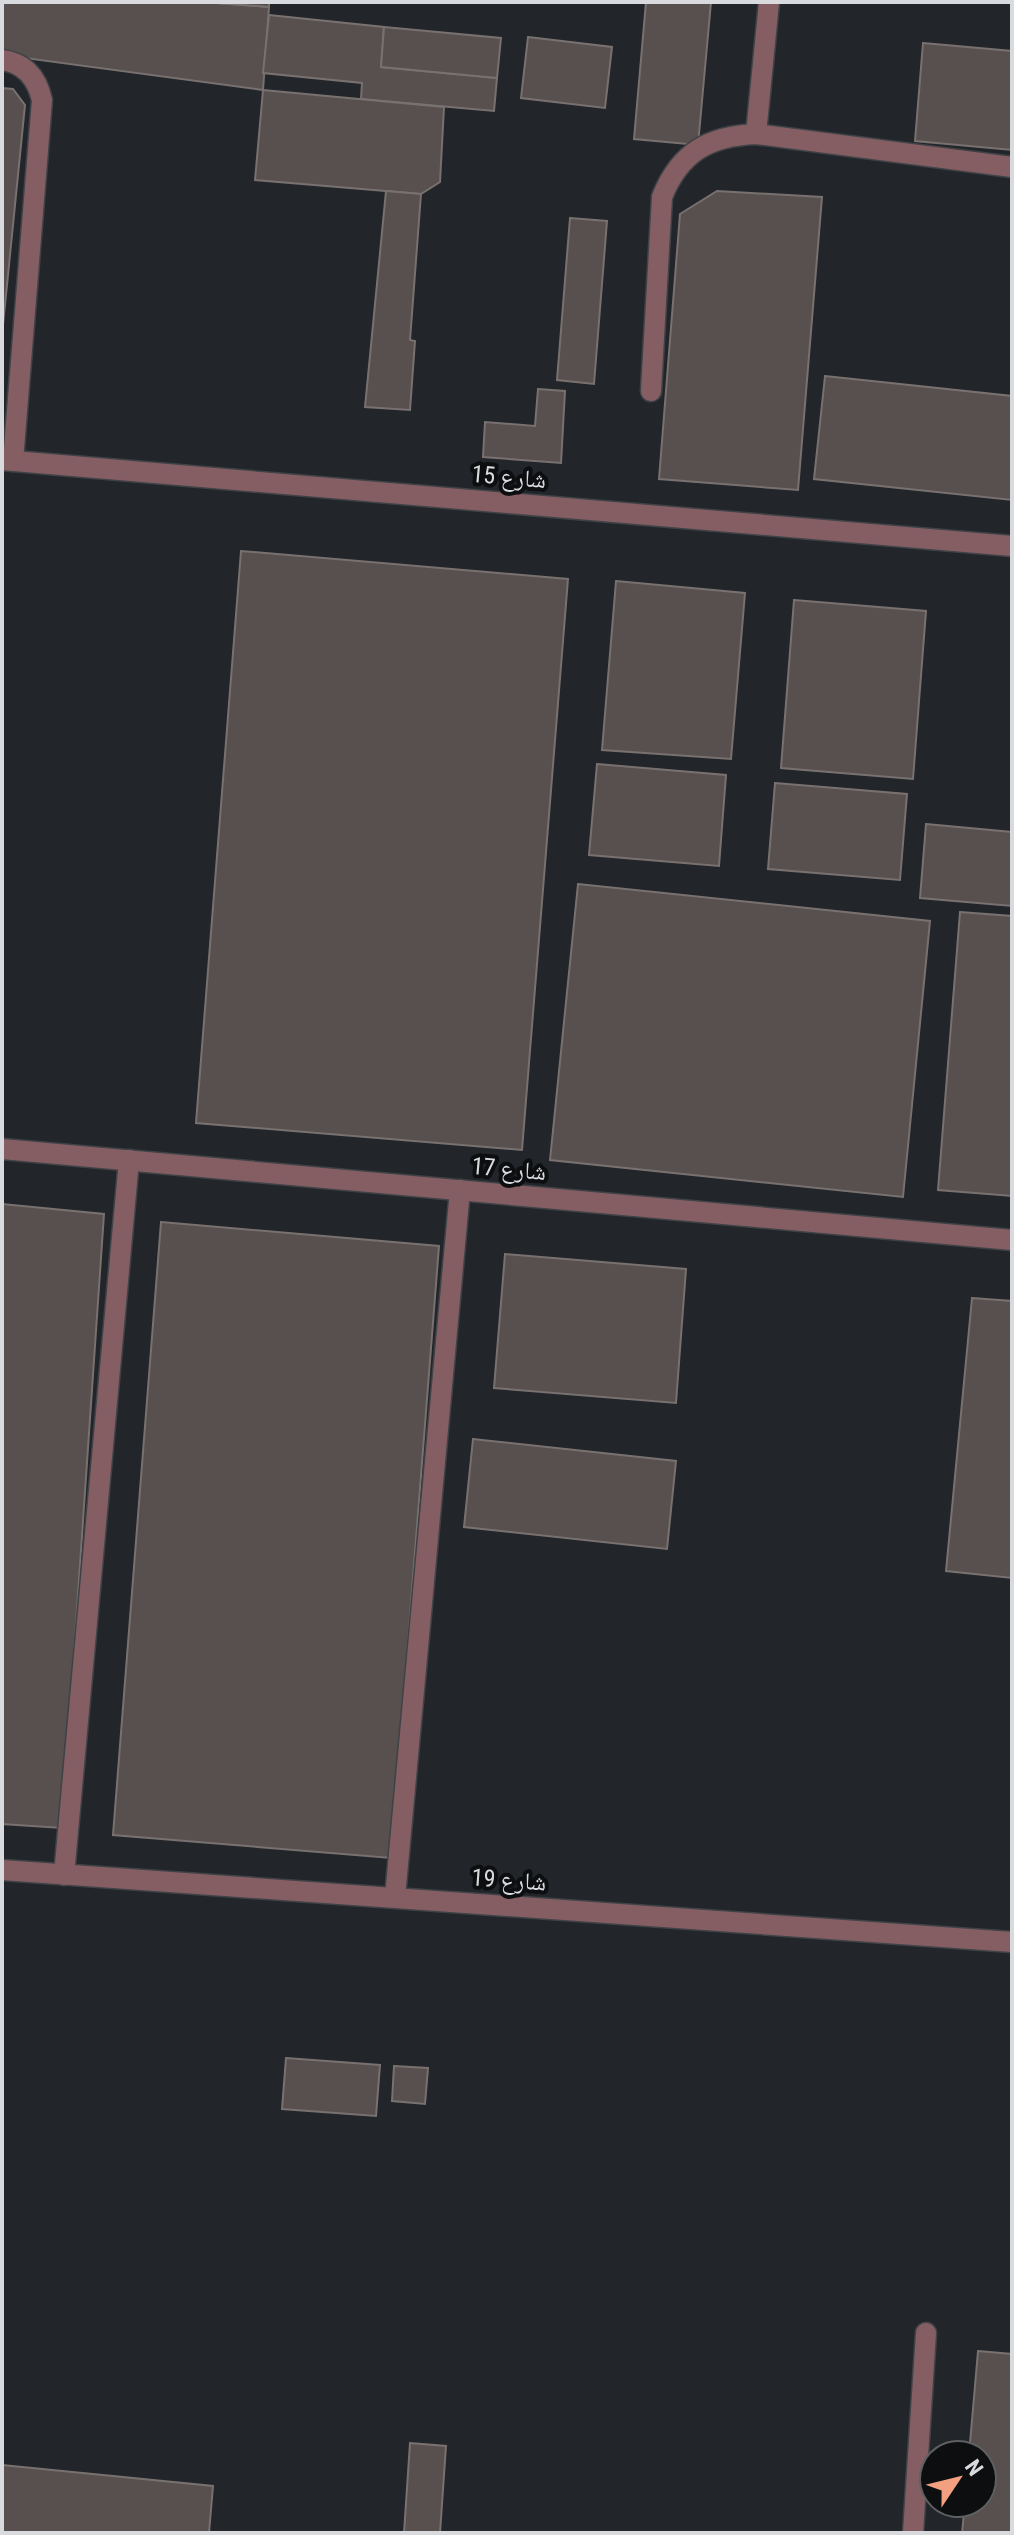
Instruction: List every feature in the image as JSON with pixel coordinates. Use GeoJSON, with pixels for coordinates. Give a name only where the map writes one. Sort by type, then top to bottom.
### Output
{"type":"FeatureCollection","features":[{"type":"Feature","properties":{"kind":"lane"},"geometry":{"type":"LineString","coordinates":[[756,134],[769,2]]}},
{"type":"Feature","properties":{"kind":"lane"},"geometry":{"type":"LineString","coordinates":[[2,60],[18,64],[35,79],[42,100],[7,460]]}},
{"type":"Feature","properties":{"kind":"lane"},"geometry":{"type":"LineString","coordinates":[[651,391],[662,197],[671,174],[714,140],[756,134],[1012,167]]}},
{"type":"Feature","properties":{"kind":"lane","name":"شارع 15"},"geometry":{"type":"LineString","coordinates":[[7,460],[1012,546]]}},
{"type":"Feature","properties":{"kind":"lane","name":"شارع 17"},"geometry":{"type":"LineString","coordinates":[[2,1149],[1012,1240]]}},
{"type":"Feature","properties":{"kind":"lane"},"geometry":{"type":"LineString","coordinates":[[64,1875],[129,1160]]}},
{"type":"Feature","properties":{"kind":"lane"},"geometry":{"type":"LineString","coordinates":[[395,1897],[460,1190]]}},
{"type":"Feature","properties":{"kind":"lane","name":"شارع 19"},"geometry":{"type":"LineString","coordinates":[[2,1870],[1012,1942]]}},
{"type":"Feature","properties":{"kind":"lane"},"geometry":{"type":"LineString","coordinates":[[913,2533],[926,2333]]}},
{"type":"Feature","properties":{"kind":"building"},"geometry":{"type":"Polygon","coordinates":[[[2,2],[204,2],[269,7],[263,90],[2,55],[2,2]]]}},
{"type":"Feature","properties":{"kind":"building"},"geometry":{"type":"Polygon","coordinates":[[[204,2],[269,2],[269,7],[204,2]]]}},
{"type":"Feature","properties":{"kind":"building"},"geometry":{"type":"Polygon","coordinates":[[[646,2],[711,2],[698,145],[634,139],[646,2]]]}},
{"type":"Feature","properties":{"kind":"building"},"geometry":{"type":"Polygon","coordinates":[[[269,15],[384,27],[381,67],[497,78],[494,111],[361,99],[362,83],[263,73],[269,15]]]}},
{"type":"Feature","properties":{"kind":"building"},"geometry":{"type":"Polygon","coordinates":[[[384,27],[501,38],[497,78],[381,67],[384,27]]]}},
{"type":"Feature","properties":{"kind":"building"},"geometry":{"type":"Polygon","coordinates":[[[528,37],[612,47],[605,108],[521,98],[528,37]]]}},
{"type":"Feature","properties":{"kind":"building"},"geometry":{"type":"Polygon","coordinates":[[[923,43],[1012,51],[1012,150],[915,141],[923,43]]]}},
{"type":"Feature","properties":{"kind":"building"},"geometry":{"type":"Polygon","coordinates":[[[2,88],[13,89],[25,105],[2,335],[2,88]]]}},
{"type":"Feature","properties":{"kind":"building"},"geometry":{"type":"Polygon","coordinates":[[[263,90],[444,107],[440,182],[421,194],[255,180],[263,90]]]}},
{"type":"Feature","properties":{"kind":"building"},"geometry":{"type":"Polygon","coordinates":[[[386,191],[421,194],[410,340],[415,341],[410,410],[365,407],[386,191]]]}},
{"type":"Feature","properties":{"kind":"building"},"geometry":{"type":"Polygon","coordinates":[[[717,191],[822,197],[798,490],[659,479],[680,214],[717,191]]]}},
{"type":"Feature","properties":{"kind":"building"},"geometry":{"type":"Polygon","coordinates":[[[570,218],[607,221],[594,384],[557,380],[570,218]]]}},
{"type":"Feature","properties":{"kind":"building"},"geometry":{"type":"Polygon","coordinates":[[[825,376],[1012,396],[1012,500],[814,479],[825,376]]]}},
{"type":"Feature","properties":{"kind":"building"},"geometry":{"type":"Polygon","coordinates":[[[538,389],[565,391],[561,463],[483,457],[485,422],[535,426],[538,389]]]}},
{"type":"Feature","properties":{"kind":"building"},"geometry":{"type":"Polygon","coordinates":[[[241,551],[568,579],[522,1150],[196,1123],[241,551]]]}},
{"type":"Feature","properties":{"kind":"building"},"geometry":{"type":"Polygon","coordinates":[[[616,581],[745,593],[731,759],[602,750],[616,581]]]}},
{"type":"Feature","properties":{"kind":"building"},"geometry":{"type":"Polygon","coordinates":[[[794,600],[926,611],[913,779],[781,768],[794,600]]]}},
{"type":"Feature","properties":{"kind":"building"},"geometry":{"type":"Polygon","coordinates":[[[597,764],[726,775],[719,866],[589,855],[597,764]]]}},
{"type":"Feature","properties":{"kind":"building"},"geometry":{"type":"Polygon","coordinates":[[[775,783],[907,794],[900,880],[768,869],[775,783]]]}},
{"type":"Feature","properties":{"kind":"building"},"geometry":{"type":"Polygon","coordinates":[[[926,824],[1012,832],[1012,906],[920,898],[926,824]]]}},
{"type":"Feature","properties":{"kind":"building"},"geometry":{"type":"Polygon","coordinates":[[[578,884],[930,921],[903,1197],[550,1160],[578,884]]]}},
{"type":"Feature","properties":{"kind":"building"},"geometry":{"type":"Polygon","coordinates":[[[960,912],[1012,916],[1012,1196],[938,1190],[960,912]]]}},
{"type":"Feature","properties":{"kind":"building"},"geometry":{"type":"Polygon","coordinates":[[[2,1204],[104,1214],[62,1828],[2,1824],[2,1204]]]}},
{"type":"Feature","properties":{"kind":"building"},"geometry":{"type":"Polygon","coordinates":[[[161,1222],[439,1246],[391,1858],[113,1835],[161,1222]]]}},
{"type":"Feature","properties":{"kind":"building"},"geometry":{"type":"Polygon","coordinates":[[[505,1254],[686,1269],[676,1403],[494,1388],[505,1254]]]}},
{"type":"Feature","properties":{"kind":"building"},"geometry":{"type":"Polygon","coordinates":[[[972,1298],[1012,1301],[1012,1578],[946,1571],[972,1298]]]}},
{"type":"Feature","properties":{"kind":"building"},"geometry":{"type":"Polygon","coordinates":[[[473,1439],[676,1461],[667,1549],[464,1527],[473,1439]]]}},
{"type":"Feature","properties":{"kind":"building"},"geometry":{"type":"Polygon","coordinates":[[[286,2058],[380,2065],[376,2116],[282,2109],[286,2058]]]}},
{"type":"Feature","properties":{"kind":"building"},"geometry":{"type":"Polygon","coordinates":[[[394,2066],[428,2068],[425,2104],[392,2101],[394,2066]]]}},
{"type":"Feature","properties":{"kind":"building"},"geometry":{"type":"Polygon","coordinates":[[[978,2351],[1012,2354],[1012,2533],[962,2533],[963,2519],[998,2519],[998,2439],[970,2439],[978,2351]]]}},
{"type":"Feature","properties":{"kind":"building"},"geometry":{"type":"Polygon","coordinates":[[[410,2443],[446,2446],[440,2533],[404,2533],[410,2443]]]}},
{"type":"Feature","properties":{"kind":"building"},"geometry":{"type":"Polygon","coordinates":[[[2,2465],[213,2486],[209,2533],[2,2533],[2,2465]]]}}]}
